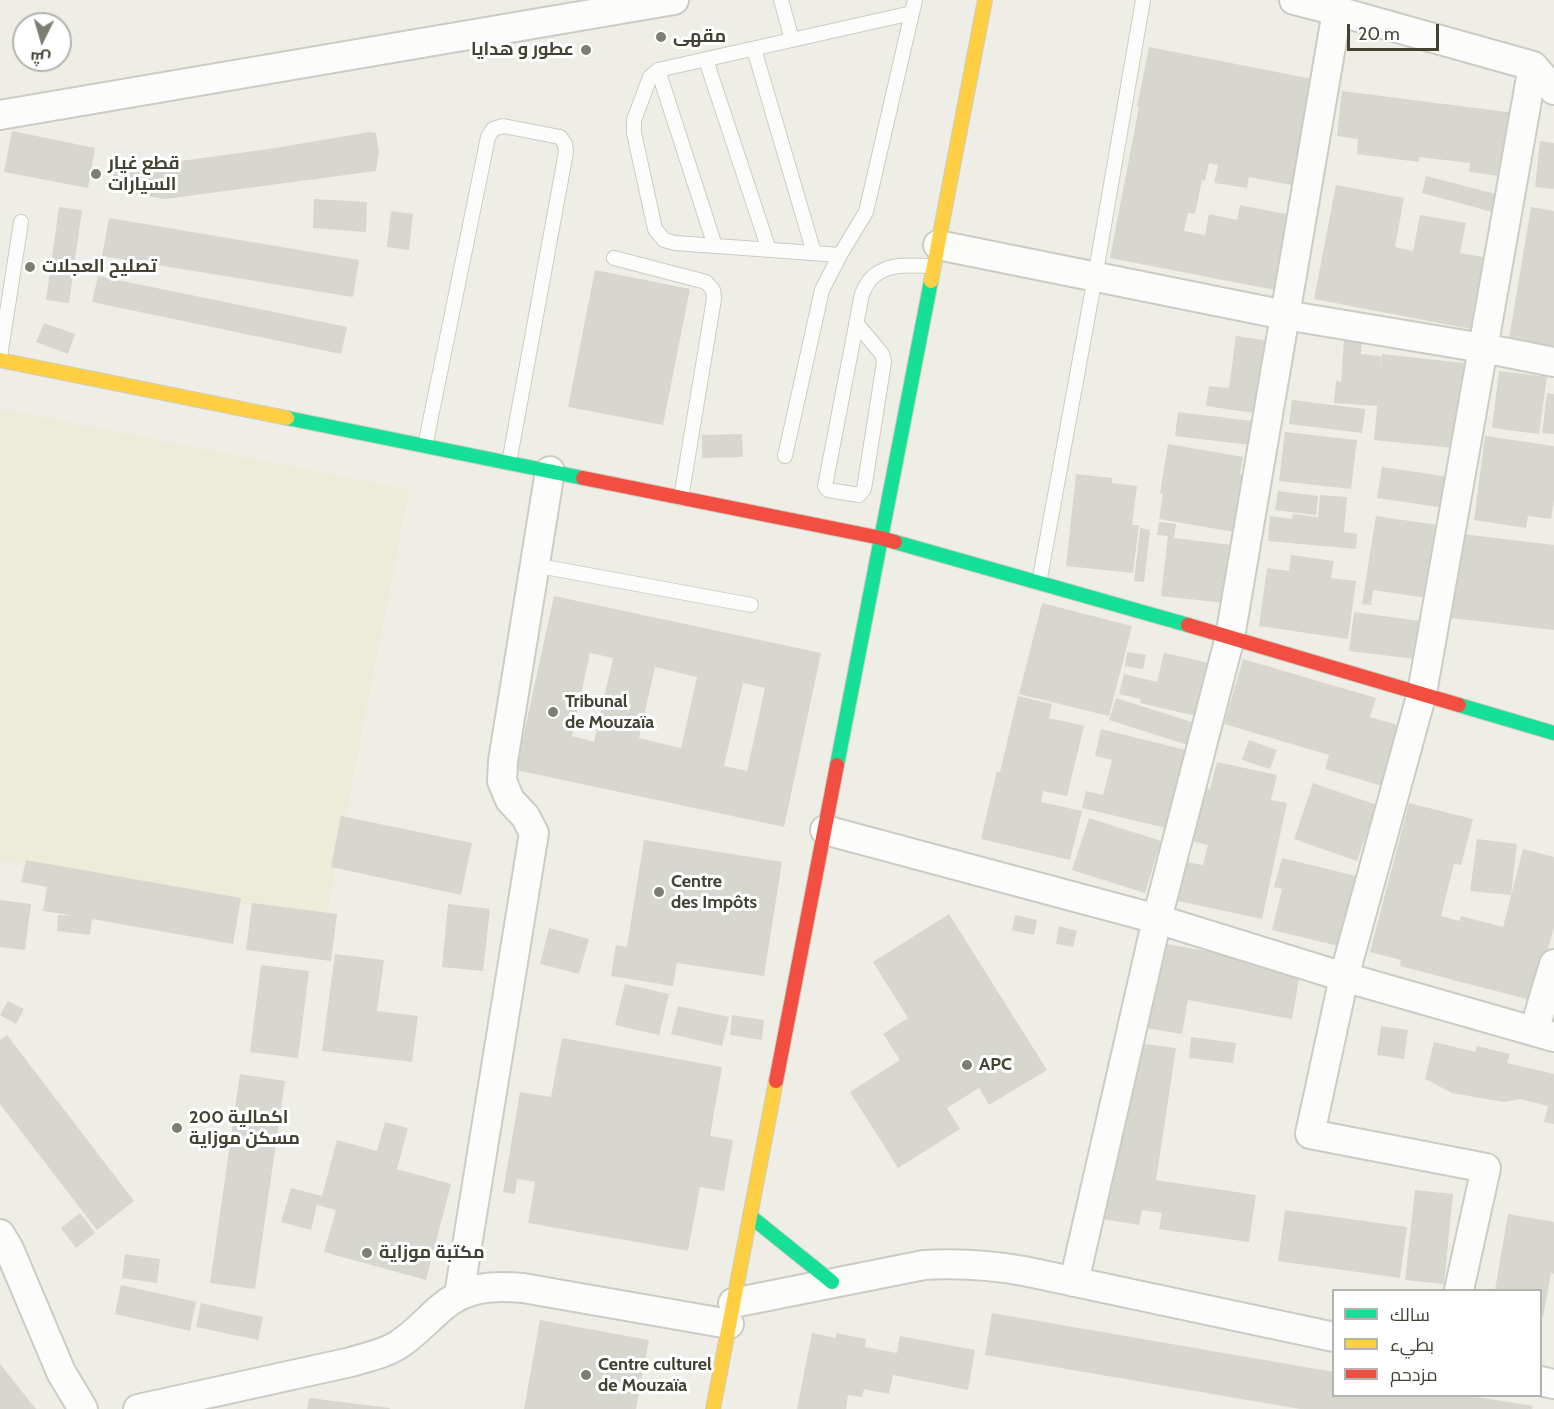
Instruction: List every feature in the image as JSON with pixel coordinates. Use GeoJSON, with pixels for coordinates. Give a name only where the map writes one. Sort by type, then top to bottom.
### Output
{"type":"FeatureCollection","features":[{"type":"Feature","properties":{"kind":"street"},"geometry":{"type":"LineString","coordinates":[[0,115],[674,0]]}},
{"type":"Feature","properties":{"kind":"street"},"geometry":{"type":"LineString","coordinates":[[713,1409],[985,0]]}},
{"type":"Feature","properties":{"kind":"street"},"geometry":{"type":"LineString","coordinates":[[1294,0],[1533,66],[1554,90]]}},
{"type":"Feature","properties":{"kind":"street"},"geometry":{"type":"LineString","coordinates":[[1074,1282],[1157,919],[1230,637],[1337,11]]}},
{"type":"Feature","properties":{"kind":"street"},"geometry":{"type":"LineString","coordinates":[[1459,1289],[1486,1168],[1310,1134],[1344,977],[1422,693],[1533,66]]}},
{"type":"Feature","properties":{"kind":"street"},"geometry":{"type":"LineString","coordinates":[[936,256],[1095,277],[1285,315],[1554,362]]}},
{"type":"Feature","properties":{"kind":"street"},"geometry":{"type":"LineString","coordinates":[[0,359],[881,538],[1230,637],[1554,733]]}},
{"type":"Feature","properties":{"kind":"street"},"geometry":{"type":"LineString","coordinates":[[459,1295],[534,833],[525,816],[510,800],[502,781],[503,761],[550,471]]}},
{"type":"Feature","properties":{"kind":"street"},"geometry":{"type":"LineString","coordinates":[[825,830],[1157,919],[1344,977],[1544,1034],[1554,964]]}},
{"type":"Feature","properties":{"kind":"street"},"geometry":{"type":"LineString","coordinates":[[750,1216],[832,1282]]}},
{"type":"Feature","properties":{"kind":"street"},"geometry":{"type":"LineString","coordinates":[[0,1234],[9,1249],[61,1371],[83,1409]]}},
{"type":"Feature","properties":{"kind":"street"},"geometry":{"type":"LineString","coordinates":[[138,1409],[378,1354],[398,1345],[459,1295],[480,1288],[501,1286],[731,1313],[832,1282],[924,1265],[950,1263],[999,1266],[1332,1337]]}},
{"type":"Feature","properties":{"kind":"lane"},"geometry":{"type":"LineString","coordinates":[[781,0],[792,40]]}},
{"type":"Feature","properties":{"kind":"lane"},"geometry":{"type":"LineString","coordinates":[[1039,583],[1143,0]]}},
{"type":"Feature","properties":{"kind":"lane"},"geometry":{"type":"LineString","coordinates":[[785,456],[822,290],[866,212],[913,6],[792,40],[658,70],[650,77],[634,120],[634,133],[656,229],[664,240],[675,243],[840,255]]}},
{"type":"Feature","properties":{"kind":"lane"},"geometry":{"type":"LineString","coordinates":[[754,49],[814,253]]}},
{"type":"Feature","properties":{"kind":"lane"},"geometry":{"type":"LineString","coordinates":[[706,60],[769,250]]}},
{"type":"Feature","properties":{"kind":"lane"},"geometry":{"type":"LineString","coordinates":[[658,70],[715,246]]}},
{"type":"Feature","properties":{"kind":"lane"},"geometry":{"type":"LineString","coordinates":[[425,446],[488,137],[493,129],[503,126],[560,137],[565,144],[566,152],[509,463]]}},
{"type":"Feature","properties":{"kind":"lane"},"geometry":{"type":"LineString","coordinates":[[0,359],[21,222]]}},
{"type":"Feature","properties":{"kind":"lane"},"geometry":{"type":"LineString","coordinates":[[856,323],[882,354],[884,362],[864,489],[859,495],[828,490],[825,486],[856,323],[862,294],[869,281],[882,270],[936,256]]}},
{"type":"Feature","properties":{"kind":"lane"},"geometry":{"type":"LineString","coordinates":[[614,258],[706,282],[713,290],[714,299],[681,498]]}},
{"type":"Feature","properties":{"kind":"lane"},"geometry":{"type":"LineString","coordinates":[[534,565],[752,605]]}},
{"type":"Feature","properties":{"kind":"shaded area"},"geometry":{"type":"Polygon","coordinates":[[[0,409],[409,490],[326,919],[0,860],[0,409]]]}},
{"type":"Feature","properties":{"kind":"building"},"geometry":{"type":"Polygon","coordinates":[[[1149,47],[1328,82],[1302,187],[1249,177],[1247,188],[1214,183],[1218,165],[1209,163],[1205,181],[1202,180],[1195,214],[1188,213],[1184,231],[1205,235],[1209,214],[1237,220],[1240,205],[1300,217],[1285,292],[1110,258],[1149,47]]]}},
{"type":"Feature","properties":{"kind":"building"},"geometry":{"type":"Polygon","coordinates":[[[1342,91],[1523,114],[1500,176],[1469,172],[1470,163],[1419,157],[1419,162],[1357,154],[1358,139],[1337,136],[1342,91]]]}},
{"type":"Feature","properties":{"kind":"building"},"geometry":{"type":"Polygon","coordinates":[[[12,131],[95,148],[88,188],[4,172],[12,131]]]}},
{"type":"Feature","properties":{"kind":"building"},"geometry":{"type":"Polygon","coordinates":[[[370,132],[376,133],[379,152],[376,171],[165,199],[111,190],[114,170],[269,149],[370,132]]]}},
{"type":"Feature","properties":{"kind":"building"},"geometry":{"type":"Polygon","coordinates":[[[1540,141],[1554,143],[1554,189],[1535,187],[1540,141]]]}},
{"type":"Feature","properties":{"kind":"building"},"geometry":{"type":"Polygon","coordinates":[[[1426,176],[1500,195],[1496,213],[1422,193],[1426,176]]]}},
{"type":"Feature","properties":{"kind":"building"},"geometry":{"type":"Polygon","coordinates":[[[1336,185],[1404,198],[1395,247],[1413,251],[1420,215],[1466,223],[1460,253],[1494,259],[1481,331],[1314,299],[1336,185]]]}},
{"type":"Feature","properties":{"kind":"building"},"geometry":{"type":"Polygon","coordinates":[[[314,199],[367,202],[366,232],[313,228],[314,199]]]}},
{"type":"Feature","properties":{"kind":"building"},"geometry":{"type":"Polygon","coordinates":[[[59,207],[82,210],[69,303],[46,300],[59,207]]]}},
{"type":"Feature","properties":{"kind":"building"},"geometry":{"type":"Polygon","coordinates":[[[1531,207],[1554,211],[1554,346],[1509,339],[1531,207]]]}},
{"type":"Feature","properties":{"kind":"building"},"geometry":{"type":"Polygon","coordinates":[[[391,211],[413,214],[409,250],[387,247],[391,211]]]}},
{"type":"Feature","properties":{"kind":"building"},"geometry":{"type":"Polygon","coordinates":[[[109,218],[359,260],[353,297],[102,256],[109,218]]]}},
{"type":"Feature","properties":{"kind":"building"},"geometry":{"type":"Polygon","coordinates":[[[595,270],[690,289],[663,425],[568,407],[595,270]]]}},
{"type":"Feature","properties":{"kind":"building"},"geometry":{"type":"Polygon","coordinates":[[[98,276],[347,327],[341,354],[92,302],[98,276]]]}},
{"type":"Feature","properties":{"kind":"building"},"geometry":{"type":"Polygon","coordinates":[[[44,323],[75,334],[68,354],[36,342],[44,323]]]}},
{"type":"Feature","properties":{"kind":"building"},"geometry":{"type":"Polygon","coordinates":[[[1236,336],[1271,341],[1261,414],[1206,406],[1209,386],[1229,388],[1236,336]]]}},
{"type":"Feature","properties":{"kind":"building"},"geometry":{"type":"Polygon","coordinates":[[[1344,340],[1362,341],[1361,354],[1381,356],[1379,376],[1382,354],[1473,364],[1464,449],[1374,440],[1377,406],[1334,403],[1336,381],[1341,382],[1344,340]]]}},
{"type":"Feature","properties":{"kind":"building"},"geometry":{"type":"Polygon","coordinates":[[[1499,371],[1547,377],[1539,434],[1492,428],[1499,371]]]}},
{"type":"Feature","properties":{"kind":"building"},"geometry":{"type":"Polygon","coordinates":[[[1547,393],[1554,394],[1554,434],[1542,433],[1547,393]]]}},
{"type":"Feature","properties":{"kind":"building"},"geometry":{"type":"Polygon","coordinates":[[[1292,400],[1365,409],[1362,433],[1289,424],[1292,400]]]}},
{"type":"Feature","properties":{"kind":"building"},"geometry":{"type":"Polygon","coordinates":[[[1178,412],[1253,421],[1250,445],[1175,436],[1178,412]]]}},
{"type":"Feature","properties":{"kind":"building"},"geometry":{"type":"Polygon","coordinates":[[[1285,432],[1357,440],[1351,489],[1279,481],[1285,432]]]}},
{"type":"Feature","properties":{"kind":"building"},"geometry":{"type":"Polygon","coordinates":[[[742,434],[743,457],[702,458],[702,435],[742,434]]]}},
{"type":"Feature","properties":{"kind":"building"},"geometry":{"type":"Polygon","coordinates":[[[1485,436],[1554,446],[1554,500],[1551,519],[1528,516],[1526,528],[1474,520],[1485,436]]]}},
{"type":"Feature","properties":{"kind":"building"},"geometry":{"type":"Polygon","coordinates":[[[1168,444],[1243,457],[1240,474],[1244,475],[1234,532],[1159,519],[1163,494],[1160,493],[1168,444]]]}},
{"type":"Feature","properties":{"kind":"building"},"geometry":{"type":"Polygon","coordinates":[[[1382,467],[1450,477],[1445,508],[1377,498],[1382,467]]]}},
{"type":"Feature","properties":{"kind":"building"},"geometry":{"type":"Polygon","coordinates":[[[1076,474],[1112,478],[1112,483],[1137,486],[1132,525],[1139,525],[1133,573],[1066,566],[1076,474]]]}},
{"type":"Feature","properties":{"kind":"building"},"geometry":{"type":"Polygon","coordinates":[[[1278,491],[1318,496],[1316,515],[1275,510],[1278,491]]]}},
{"type":"Feature","properties":{"kind":"building"},"geometry":{"type":"Polygon","coordinates":[[[1320,495],[1347,497],[1344,532],[1357,534],[1356,549],[1268,541],[1270,516],[1292,519],[1293,514],[1318,517],[1320,495]]]}},
{"type":"Feature","properties":{"kind":"building"},"geometry":{"type":"Polygon","coordinates":[[[1376,516],[1438,525],[1427,598],[1373,590],[1371,605],[1362,604],[1376,516]]]}},
{"type":"Feature","properties":{"kind":"building"},"geometry":{"type":"Polygon","coordinates":[[[1159,522],[1176,524],[1174,538],[1232,545],[1225,603],[1161,596],[1168,536],[1157,535],[1159,522]]]}},
{"type":"Feature","properties":{"kind":"building"},"geometry":{"type":"Polygon","coordinates":[[[1140,528],[1150,530],[1144,582],[1134,581],[1140,528]]]}},
{"type":"Feature","properties":{"kind":"building"},"geometry":{"type":"Polygon","coordinates":[[[1462,534],[1554,545],[1554,630],[1451,618],[1462,534]]]}},
{"type":"Feature","properties":{"kind":"building"},"geometry":{"type":"Polygon","coordinates":[[[1291,555],[1334,561],[1331,578],[1356,581],[1348,639],[1259,626],[1267,568],[1289,571],[1291,555]]]}},
{"type":"Feature","properties":{"kind":"building","name":"Tribunal de Mouzaïa"},"geometry":{"type":"Polygon","coordinates":[[[554,596],[821,653],[784,827],[516,770],[554,596]],[[590,653],[572,736],[594,742],[613,658],[590,653]],[[655,667],[639,738],[681,748],[697,677],[655,667]],[[743,683],[724,766],[747,771],[765,688],[743,683]]]}},
{"type":"Feature","properties":{"kind":"building"},"geometry":{"type":"Polygon","coordinates":[[[1042,603],[1132,626],[1109,716],[1019,694],[1042,603]]]}},
{"type":"Feature","properties":{"kind":"building"},"geometry":{"type":"Polygon","coordinates":[[[1354,612],[1420,621],[1415,659],[1349,651],[1354,612]]]}},
{"type":"Feature","properties":{"kind":"building"},"geometry":{"type":"Polygon","coordinates":[[[1127,652],[1146,655],[1143,669],[1125,666],[1127,652]]]}},
{"type":"Feature","properties":{"kind":"building"},"geometry":{"type":"Polygon","coordinates":[[[1164,653],[1209,663],[1196,716],[1140,703],[1141,699],[1119,694],[1124,674],[1157,682],[1164,653]]]}},
{"type":"Feature","properties":{"kind":"building"},"geometry":{"type":"Polygon","coordinates":[[[1243,659],[1376,698],[1370,717],[1407,728],[1389,788],[1325,769],[1329,755],[1224,724],[1243,659]]]}},
{"type":"Feature","properties":{"kind":"building"},"geometry":{"type":"Polygon","coordinates":[[[1018,696],[1052,704],[1049,718],[1084,726],[1067,796],[1043,791],[1041,802],[1082,811],[1070,860],[981,839],[1018,696]]]}},
{"type":"Feature","properties":{"kind":"building"},"geometry":{"type":"Polygon","coordinates":[[[1116,698],[1198,724],[1191,746],[1109,720],[1116,698]]]}},
{"type":"Feature","properties":{"kind":"building"},"geometry":{"type":"Polygon","coordinates":[[[1101,729],[1186,750],[1166,828],[1082,808],[1086,791],[1103,795],[1112,760],[1095,756],[1101,729]]]}},
{"type":"Feature","properties":{"kind":"building"},"geometry":{"type":"Polygon","coordinates":[[[1249,740],[1277,750],[1270,769],[1242,760],[1249,740]]]}},
{"type":"Feature","properties":{"kind":"building"},"geometry":{"type":"Polygon","coordinates":[[[1217,762],[1277,775],[1271,800],[1287,803],[1262,919],[1178,901],[1186,862],[1203,865],[1208,845],[1191,841],[1203,788],[1210,789],[1217,762]]]}},
{"type":"Feature","properties":{"kind":"building"},"geometry":{"type":"Polygon","coordinates":[[[1313,783],[1377,805],[1357,861],[1294,839],[1313,783]]]}},
{"type":"Feature","properties":{"kind":"building"},"geometry":{"type":"Polygon","coordinates":[[[1409,803],[1473,819],[1461,865],[1454,864],[1441,916],[1460,921],[1461,916],[1503,927],[1523,849],[1554,857],[1554,927],[1534,1001],[1400,966],[1401,960],[1370,952],[1409,803]]]}},
{"type":"Feature","properties":{"kind":"building"},"geometry":{"type":"Polygon","coordinates":[[[341,816],[472,843],[461,895],[331,867],[341,816]]]}},
{"type":"Feature","properties":{"kind":"building"},"geometry":{"type":"Polygon","coordinates":[[[1089,818],[1161,841],[1145,893],[1072,870],[1089,818]]]}},
{"type":"Feature","properties":{"kind":"building"},"geometry":{"type":"Polygon","coordinates":[[[1477,839],[1517,844],[1511,895],[1470,891],[1477,839]]]}},
{"type":"Feature","properties":{"kind":"building"},"geometry":{"type":"Polygon","coordinates":[[[644,840],[782,862],[764,976],[677,963],[673,986],[611,976],[616,945],[627,947],[644,840]]]}},
{"type":"Feature","properties":{"kind":"building"},"geometry":{"type":"Polygon","coordinates":[[[1282,858],[1364,878],[1347,948],[1272,930],[1282,889],[1274,887],[1282,858]]]}},
{"type":"Feature","properties":{"kind":"building"},"geometry":{"type":"Polygon","coordinates":[[[26,860],[241,898],[233,944],[92,919],[90,935],[57,931],[58,915],[76,916],[43,911],[47,887],[21,882],[26,860]]]}},
{"type":"Feature","properties":{"kind":"building"},"geometry":{"type":"Polygon","coordinates":[[[0,900],[31,904],[25,950],[0,947],[0,900]]]}},
{"type":"Feature","properties":{"kind":"building"},"geometry":{"type":"Polygon","coordinates":[[[252,903],[337,914],[331,961],[246,950],[252,903]]]}},
{"type":"Feature","properties":{"kind":"building"},"geometry":{"type":"Polygon","coordinates":[[[448,904],[490,909],[483,971],[442,967],[448,904]]]}},
{"type":"Feature","properties":{"kind":"building"},"geometry":{"type":"Polygon","coordinates":[[[949,914],[1047,1070],[989,1105],[979,1088],[947,1108],[960,1129],[898,1168],[850,1092],[900,1060],[883,1034],[908,1018],[873,962],[949,914]]]}},
{"type":"Feature","properties":{"kind":"building"},"geometry":{"type":"Polygon","coordinates":[[[1015,915],[1037,920],[1034,935],[1012,930],[1015,915]]]}},
{"type":"Feature","properties":{"kind":"building"},"geometry":{"type":"Polygon","coordinates":[[[1059,926],[1077,931],[1073,947],[1056,944],[1059,926]]]}},
{"type":"Feature","properties":{"kind":"building"},"geometry":{"type":"Polygon","coordinates":[[[549,928],[589,939],[579,974],[540,964],[549,928]]]}},
{"type":"Feature","properties":{"kind":"building"},"geometry":{"type":"Polygon","coordinates":[[[1150,941],[1301,968],[1292,1019],[1188,1000],[1182,1034],[1134,1026],[1150,941]]]}},
{"type":"Feature","properties":{"kind":"building"},"geometry":{"type":"Polygon","coordinates":[[[335,954],[384,960],[377,1011],[418,1016],[412,1062],[322,1051],[335,954]]]}},
{"type":"Feature","properties":{"kind":"building"},"geometry":{"type":"Polygon","coordinates":[[[261,965],[309,971],[298,1058],[250,1052],[261,965]]]}},
{"type":"Feature","properties":{"kind":"building"},"geometry":{"type":"Polygon","coordinates":[[[625,984],[669,994],[659,1035],[615,1025],[625,984]]]}},
{"type":"Feature","properties":{"kind":"building"},"geometry":{"type":"Polygon","coordinates":[[[8,1001],[24,1009],[16,1024],[0,1015],[8,1001]]]}},
{"type":"Feature","properties":{"kind":"building"},"geometry":{"type":"Polygon","coordinates":[[[678,1006],[729,1017],[722,1046],[671,1034],[678,1006]]]}},
{"type":"Feature","properties":{"kind":"building"},"geometry":{"type":"Polygon","coordinates":[[[732,1015],[764,1020],[762,1040],[730,1035],[732,1015]]]}},
{"type":"Feature","properties":{"kind":"building"},"geometry":{"type":"Polygon","coordinates":[[[1381,1026],[1408,1030],[1404,1059],[1377,1055],[1381,1026]]]}},
{"type":"Feature","properties":{"kind":"building"},"geometry":{"type":"Polygon","coordinates":[[[7,1035],[134,1201],[97,1230],[0,1104],[0,1040],[7,1035]]]}},
{"type":"Feature","properties":{"kind":"building"},"geometry":{"type":"Polygon","coordinates":[[[1191,1037],[1236,1043],[1233,1063],[1189,1058],[1191,1037]]]}},
{"type":"Feature","properties":{"kind":"building"},"geometry":{"type":"Polygon","coordinates":[[[562,1038],[722,1067],[710,1136],[733,1140],[724,1191],[700,1187],[688,1251],[528,1223],[535,1182],[517,1179],[515,1194],[503,1192],[520,1092],[551,1097],[562,1038]]]}},
{"type":"Feature","properties":{"kind":"building"},"geometry":{"type":"Polygon","coordinates":[[[1129,1042],[1176,1048],[1156,1180],[1256,1195],[1249,1242],[1159,1229],[1162,1213],[1142,1210],[1139,1225],[1103,1219],[1129,1042]]]}},
{"type":"Feature","properties":{"kind":"building"},"geometry":{"type":"Polygon","coordinates":[[[1434,1042],[1475,1052],[1477,1046],[1510,1054],[1507,1063],[1554,1074],[1554,1124],[1544,1122],[1548,1106],[1520,1099],[1504,1102],[1452,1093],[1425,1079],[1434,1042]]]}},
{"type":"Feature","properties":{"kind":"building"},"geometry":{"type":"Polygon","coordinates":[[[240,1074],[285,1081],[255,1289],[210,1283],[240,1074]]]}},
{"type":"Feature","properties":{"kind":"building"},"geometry":{"type":"Polygon","coordinates":[[[385,1122],[408,1128],[397,1169],[451,1184],[426,1280],[324,1252],[336,1210],[317,1205],[311,1230],[281,1222],[291,1188],[322,1196],[337,1140],[377,1151],[385,1122]]]}},
{"type":"Feature","properties":{"kind":"building"},"geometry":{"type":"Polygon","coordinates":[[[1415,1190],[1453,1194],[1444,1284],[1405,1280],[1415,1190]]]}},
{"type":"Feature","properties":{"kind":"building"},"geometry":{"type":"Polygon","coordinates":[[[1285,1210],[1407,1227],[1400,1278],[1278,1261],[1285,1210]]]}},
{"type":"Feature","properties":{"kind":"building"},"geometry":{"type":"Polygon","coordinates":[[[80,1213],[95,1233],[76,1248],[61,1228],[80,1213]]]}},
{"type":"Feature","properties":{"kind":"building"},"geometry":{"type":"Polygon","coordinates":[[[1508,1214],[1554,1222],[1554,1274],[1551,1273],[1543,1317],[1542,1289],[1495,1289],[1508,1214]]]}},
{"type":"Feature","properties":{"kind":"building"},"geometry":{"type":"Polygon","coordinates":[[[125,1254],[160,1259],[157,1283],[122,1278],[125,1254]]]}},
{"type":"Feature","properties":{"kind":"building"},"geometry":{"type":"Polygon","coordinates":[[[121,1285],[196,1302],[190,1331],[115,1314],[121,1285]]]}},
{"type":"Feature","properties":{"kind":"building"},"geometry":{"type":"Polygon","coordinates":[[[201,1303],[263,1317],[258,1340],[196,1327],[201,1303]]]}},
{"type":"Feature","properties":{"kind":"building"},"geometry":{"type":"Polygon","coordinates":[[[992,1313],[1332,1372],[1332,1397],[1477,1397],[1533,1406],[1532,1409],[1300,1409],[985,1355],[992,1313]]]}},
{"type":"Feature","properties":{"kind":"building","name":"Centre culturel de Mouzaïa"},"geometry":{"type":"Polygon","coordinates":[[[540,1320],[649,1340],[636,1409],[524,1409],[540,1320]]]}},
{"type":"Feature","properties":{"kind":"building"},"geometry":{"type":"Polygon","coordinates":[[[812,1333],[836,1338],[836,1333],[866,1339],[865,1347],[897,1353],[900,1336],[975,1350],[968,1390],[893,1375],[889,1394],[864,1389],[862,1397],[848,1395],[846,1409],[797,1409],[812,1333]]]}},
{"type":"Feature","properties":{"kind":"building"},"geometry":{"type":"Polygon","coordinates":[[[0,1364],[36,1409],[0,1409],[0,1364]]]}},
{"type":"Feature","properties":{"kind":"building"},"geometry":{"type":"Polygon","coordinates":[[[309,1398],[390,1408],[390,1409],[307,1409],[309,1398]]]}},
{"type":"Feature","properties":{"kind":"traffic: fast"},"geometry":{"type":"LineString","coordinates":[[837,765],[931,281]]}},
{"type":"Feature","properties":{"kind":"traffic: fast"},"geometry":{"type":"LineString","coordinates":[[287,418],[583,478]]}},
{"type":"Feature","properties":{"kind":"traffic: fast"},"geometry":{"type":"LineString","coordinates":[[895,542],[1188,625]]}},
{"type":"Feature","properties":{"kind":"traffic: fast"},"geometry":{"type":"LineString","coordinates":[[1459,705],[1554,733]]}},
{"type":"Feature","properties":{"kind":"traffic: fast"},"geometry":{"type":"LineString","coordinates":[[750,1216],[832,1282]]}},
{"type":"Feature","properties":{"kind":"traffic: slow"},"geometry":{"type":"LineString","coordinates":[[931,281],[985,0]]}},
{"type":"Feature","properties":{"kind":"traffic: slow"},"geometry":{"type":"LineString","coordinates":[[0,360],[287,418]]}},
{"type":"Feature","properties":{"kind":"traffic: slow"},"geometry":{"type":"LineString","coordinates":[[713,1409],[776,1081]]}},
{"type":"Feature","properties":{"kind":"traffic: jam"},"geometry":{"type":"LineString","coordinates":[[583,478],[895,542]]}},
{"type":"Feature","properties":{"kind":"traffic: jam"},"geometry":{"type":"LineString","coordinates":[[1188,625],[1459,705]]}},
{"type":"Feature","properties":{"kind":"traffic: jam"},"geometry":{"type":"LineString","coordinates":[[776,1081],[837,765]]}},
{"type":"Feature","properties":{"kind":"place","name":"مقهى"},"geometry":{"type":"Point","coordinates":[661,37]}},
{"type":"Feature","properties":{"kind":"place","name":"عطور و هدايا"},"geometry":{"type":"Point","coordinates":[586,50]}},
{"type":"Feature","properties":{"kind":"place","name":"قطع غيار السيارات"},"geometry":{"type":"Point","coordinates":[96,174]}},
{"type":"Feature","properties":{"kind":"place","name":"تصليح العجلات"},"geometry":{"type":"Point","coordinates":[30,267]}},
{"type":"Feature","properties":{"kind":"place","name":"Tribunal de Mouzaïa"},"geometry":{"type":"Point","coordinates":[553,712]}},
{"type":"Feature","properties":{"kind":"place","name":"Centre des Impôts"},"geometry":{"type":"Point","coordinates":[659,892]}},
{"type":"Feature","properties":{"kind":"place","name":"APC"},"geometry":{"type":"Point","coordinates":[967,1065]}},
{"type":"Feature","properties":{"kind":"place","name":"اكمالية 200 مسكن موزاية"},"geometry":{"type":"Point","coordinates":[177,1128]}},
{"type":"Feature","properties":{"kind":"place","name":"مكتبة موزاية"},"geometry":{"type":"Point","coordinates":[367,1253]}},
{"type":"Feature","properties":{"kind":"place","name":"Centre culturel de Mouzaïa"},"geometry":{"type":"Point","coordinates":[586,1375]}}]}
